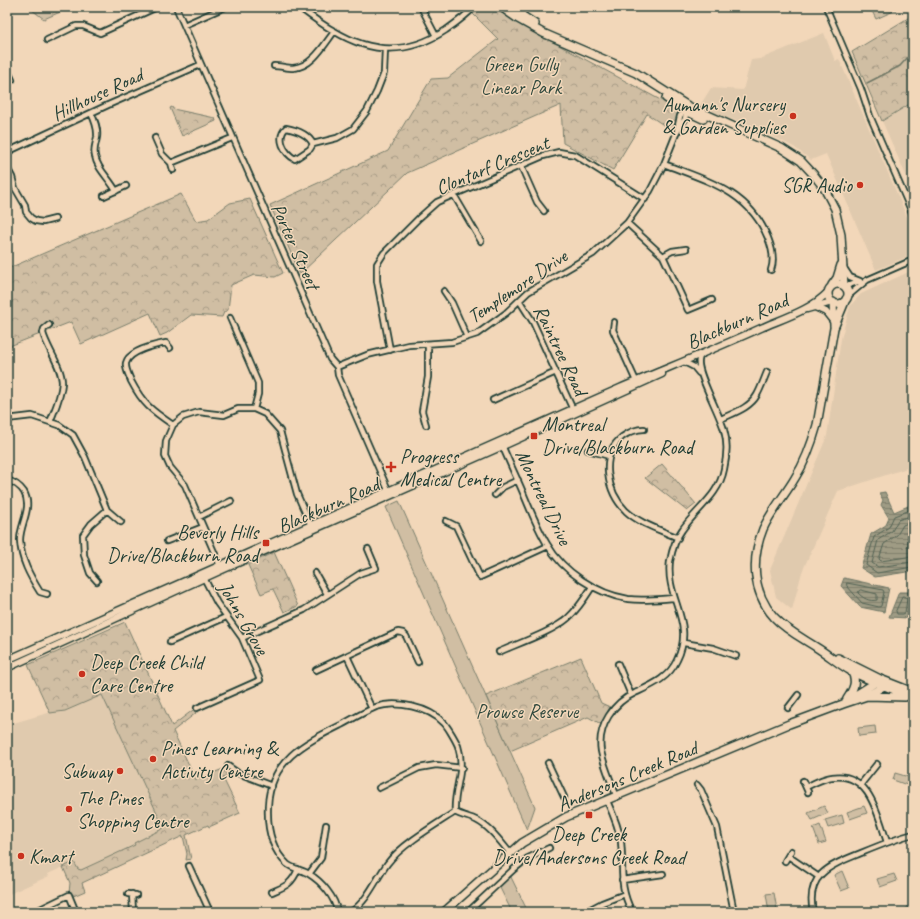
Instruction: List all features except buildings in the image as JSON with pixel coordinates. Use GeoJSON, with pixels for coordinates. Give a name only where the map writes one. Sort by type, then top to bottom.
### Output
{"type":"FeatureCollection","features":[{"type":"Feature","properties":{"kind":"main road"},"geometry":{"type":"LineString","coordinates":[[501,7],[558,40],[609,62],[686,109],[728,128],[758,138],[781,148],[801,161],[824,188],[833,205],[839,223],[842,241],[844,286]]}},
{"type":"Feature","properties":{"kind":"main road"},"geometry":{"type":"LineString","coordinates":[[509,7],[519,17]]}},
{"type":"Feature","properties":{"kind":"main road"},"geometry":{"type":"LineString","coordinates":[[842,261],[830,289],[829,298],[833,302],[840,303],[847,298]]}},
{"type":"Feature","properties":{"kind":"main road"},"geometry":{"type":"LineString","coordinates":[[830,289],[838,284],[844,286],[848,291],[847,298],[834,324]]}},
{"type":"Feature","properties":{"kind":"main road","name":"Blackburn Road"},"geometry":{"type":"LineString","coordinates":[[7,660],[203,576],[574,412],[636,382],[702,355],[803,310],[823,297],[830,289]]}},
{"type":"Feature","properties":{"kind":"main road"},"geometry":{"type":"LineString","coordinates":[[833,302],[834,324],[817,425],[813,440],[796,477],[769,518],[759,540],[755,563],[756,583],[769,610],[775,618],[792,632],[851,671],[913,692]]}},
{"type":"Feature","properties":{"kind":"main road","name":"Blackburn Road"},"geometry":{"type":"LineString","coordinates":[[803,310],[833,302]]}},
{"type":"Feature","properties":{"kind":"main road"},"geometry":{"type":"LineString","coordinates":[[815,307],[826,312],[834,324]]}},
{"type":"Feature","properties":{"kind":"main road","name":"Blackburn Road"},"geometry":{"type":"LineString","coordinates":[[574,412],[643,384],[684,362]]}},
{"type":"Feature","properties":{"kind":"main road","name":"Blackburn Road"},"geometry":{"type":"LineString","coordinates":[[7,668],[203,576]]}},
{"type":"Feature","properties":{"kind":"main road"},"geometry":{"type":"LineString","coordinates":[[820,650],[878,681]]}},
{"type":"Feature","properties":{"kind":"main road"},"geometry":{"type":"LineString","coordinates":[[843,704],[853,690],[854,676],[851,671]]}},
{"type":"Feature","properties":{"kind":"main road","name":"Andersons Creek Road"},"geometry":{"type":"LineString","coordinates":[[843,704],[878,681]]}},
{"type":"Feature","properties":{"kind":"main road"},"geometry":{"type":"LineString","coordinates":[[887,684],[913,697]]}},
{"type":"Feature","properties":{"kind":"main road","name":"Andersons Creek Road"},"geometry":{"type":"LineString","coordinates":[[444,912],[522,843],[566,817],[789,724],[867,696],[887,684]]}},
{"type":"Feature","properties":{"kind":"main road"},"geometry":{"type":"LineString","coordinates":[[867,696],[913,697]]}},
{"type":"Feature","properties":{"kind":"street"},"geometry":{"type":"LineString","coordinates":[[47,40],[76,26],[82,26],[100,33],[157,7]]}},
{"type":"Feature","properties":{"kind":"street","name":"Porter Street"},"geometry":{"type":"LineString","coordinates":[[176,7],[200,65],[330,359],[337,367],[338,375],[389,493]]}},
{"type":"Feature","properties":{"kind":"street"},"geometry":{"type":"LineString","coordinates":[[184,25],[225,7]]}},
{"type":"Feature","properties":{"kind":"street"},"geometry":{"type":"LineString","coordinates":[[298,7],[334,32],[370,47],[385,49],[406,47],[421,43],[436,36],[462,19],[474,7]]}},
{"type":"Feature","properties":{"kind":"street"},"geometry":{"type":"LineString","coordinates":[[421,7],[436,36]]}},
{"type":"Feature","properties":{"kind":"street"},"geometry":{"type":"LineString","coordinates":[[519,17],[526,7]]}},
{"type":"Feature","properties":{"kind":"street"},"geometry":{"type":"LineString","coordinates":[[826,7],[862,89],[870,116],[913,215]]}},
{"type":"Feature","properties":{"kind":"street"},"geometry":{"type":"LineString","coordinates":[[274,66],[294,68],[306,64],[312,60],[334,32]]}},
{"type":"Feature","properties":{"kind":"street"},"geometry":{"type":"LineString","coordinates":[[313,144],[310,137],[293,129],[286,128],[283,131],[281,138],[287,154],[295,159],[310,149],[313,144],[337,138],[353,129],[367,111],[378,91],[384,73],[385,49]]}},
{"type":"Feature","properties":{"kind":"street","name":"Hillhouse Road"},"geometry":{"type":"LineString","coordinates":[[7,152],[200,65]]}},
{"type":"Feature","properties":{"kind":"street"},"geometry":{"type":"LineString","coordinates":[[7,69],[12,80]]}},
{"type":"Feature","properties":{"kind":"street","name":"Templemore Drive"},"geometry":{"type":"LineString","coordinates":[[337,367],[366,355],[409,345],[452,342],[477,334],[506,313],[528,292],[593,254],[628,223],[645,199],[664,164],[676,134],[685,119],[686,109]]}},
{"type":"Feature","properties":{"kind":"street"},"geometry":{"type":"LineString","coordinates":[[91,113],[97,129],[94,150],[97,164],[112,183],[116,191]]}},
{"type":"Feature","properties":{"kind":"street"},"geometry":{"type":"LineString","coordinates":[[155,138],[162,154],[171,164],[173,170]]}},
{"type":"Feature","properties":{"kind":"street"},"geometry":{"type":"LineString","coordinates":[[171,164],[232,138]]}},
{"type":"Feature","properties":{"kind":"street","name":"Clontarf Crescent"},"geometry":{"type":"LineString","coordinates":[[390,350],[377,281],[377,264],[384,253],[419,218],[438,202],[551,153],[559,152],[575,155],[645,199]]}},
{"type":"Feature","properties":{"kind":"street"},"geometry":{"type":"LineString","coordinates":[[664,164],[723,188],[739,198],[761,223],[769,241],[773,259],[771,270]]}},
{"type":"Feature","properties":{"kind":"street"},"geometry":{"type":"LineString","coordinates":[[521,166],[537,202],[544,211]]}},
{"type":"Feature","properties":{"kind":"street"},"geometry":{"type":"LineString","coordinates":[[7,168],[26,212],[31,218],[36,221],[43,222],[55,219]]}},
{"type":"Feature","properties":{"kind":"street"},"geometry":{"type":"LineString","coordinates":[[104,196],[126,186]]}},
{"type":"Feature","properties":{"kind":"street"},"geometry":{"type":"LineString","coordinates":[[454,195],[481,241]]}},
{"type":"Feature","properties":{"kind":"street"},"geometry":{"type":"LineString","coordinates":[[628,223],[663,256],[688,310],[712,300]]}},
{"type":"Feature","properties":{"kind":"street"},"geometry":{"type":"LineString","coordinates":[[663,256],[672,251],[686,249]]}},
{"type":"Feature","properties":{"kind":"street"},"geometry":{"type":"LineString","coordinates":[[844,286],[867,280],[913,260]]}},
{"type":"Feature","properties":{"kind":"street"},"geometry":{"type":"LineString","coordinates":[[842,261],[847,274],[850,277],[860,281]]}},
{"type":"Feature","properties":{"kind":"street"},"geometry":{"type":"LineString","coordinates":[[847,298],[867,280]]}},
{"type":"Feature","properties":{"kind":"street"},"geometry":{"type":"LineString","coordinates":[[444,291],[452,303],[467,337]]}},
{"type":"Feature","properties":{"kind":"street","name":"Raintree Road"},"geometry":{"type":"LineString","coordinates":[[519,300],[533,322],[574,412]]}},
{"type":"Feature","properties":{"kind":"street"},"geometry":{"type":"LineString","coordinates":[[230,318],[258,383],[258,394],[254,409]]}},
{"type":"Feature","properties":{"kind":"street"},"geometry":{"type":"LineString","coordinates":[[614,322],[613,330],[636,382]]}},
{"type":"Feature","properties":{"kind":"street"},"geometry":{"type":"LineString","coordinates":[[49,325],[44,329],[43,333],[59,370],[62,382],[59,401],[50,422]]}},
{"type":"Feature","properties":{"kind":"street"},"geometry":{"type":"LineString","coordinates":[[170,348],[166,343],[158,344],[133,354],[126,362],[126,370],[140,397],[153,412],[173,425]]}},
{"type":"Feature","properties":{"kind":"street"},"geometry":{"type":"LineString","coordinates":[[426,425],[422,411],[428,376],[428,344]]}},
{"type":"Feature","properties":{"kind":"street"},"geometry":{"type":"LineString","coordinates":[[700,374],[698,361],[702,355]]}},
{"type":"Feature","properties":{"kind":"street"},"geometry":{"type":"LineString","coordinates":[[617,797],[601,750],[602,734],[605,722],[618,703],[657,683],[677,661],[684,643],[683,625],[674,598],[670,576],[672,552],[681,530],[715,492],[724,471],[727,450],[721,419],[700,374],[694,367],[684,362]]}},
{"type":"Feature","properties":{"kind":"street"},"geometry":{"type":"LineString","coordinates":[[494,400],[556,372]]}},
{"type":"Feature","properties":{"kind":"street"},"geometry":{"type":"LineString","coordinates":[[721,419],[744,408],[752,402],[757,396],[767,372]]}},
{"type":"Feature","properties":{"kind":"street"},"geometry":{"type":"LineString","coordinates":[[221,568],[185,485],[170,467],[165,456],[166,441],[173,425],[183,417],[199,412],[224,416],[238,409],[254,409],[265,414],[280,431],[297,494],[312,528]]}},
{"type":"Feature","properties":{"kind":"street"},"geometry":{"type":"LineString","coordinates":[[7,419],[32,416],[59,425],[73,435],[85,457],[107,510],[121,522]]}},
{"type":"Feature","properties":{"kind":"street"},"geometry":{"type":"LineString","coordinates":[[644,429],[637,429],[618,440],[608,456],[611,486],[617,500],[626,511],[678,538]]}},
{"type":"Feature","properties":{"kind":"street","name":"Montreal Drive"},"geometry":{"type":"LineString","coordinates":[[502,444],[548,546],[560,561],[575,575],[592,587],[629,599],[656,600],[674,598]]}},
{"type":"Feature","properties":{"kind":"street"},"geometry":{"type":"LineString","coordinates":[[588,450],[608,456]]}},
{"type":"Feature","properties":{"kind":"street"},"geometry":{"type":"LineString","coordinates":[[7,480],[20,487],[28,502],[20,539],[23,558],[31,578],[40,592],[47,594]]}},
{"type":"Feature","properties":{"kind":"street"},"geometry":{"type":"LineString","coordinates":[[496,495],[503,487],[518,480]]}},
{"type":"Feature","properties":{"kind":"street"},"geometry":{"type":"LineString","coordinates":[[199,517],[231,501]]}},
{"type":"Feature","properties":{"kind":"street"},"geometry":{"type":"LineString","coordinates":[[97,581],[90,573],[84,555],[83,535],[91,524],[107,510]]}},
{"type":"Feature","properties":{"kind":"street"},"geometry":{"type":"LineString","coordinates":[[446,521],[456,526],[480,577],[548,546]]}},
{"type":"Feature","properties":{"kind":"street"},"geometry":{"type":"LineString","coordinates":[[168,541],[203,527]]}},
{"type":"Feature","properties":{"kind":"street"},"geometry":{"type":"LineString","coordinates":[[242,638],[304,610],[361,573],[376,568],[368,549]]}},
{"type":"Feature","properties":{"kind":"street"},"geometry":{"type":"LineString","coordinates":[[315,573],[327,594]]}},
{"type":"Feature","properties":{"kind":"street","name":"Johns Grove"},"geometry":{"type":"LineString","coordinates":[[198,708],[260,680],[242,638],[216,603],[203,576]]}},
{"type":"Feature","properties":{"kind":"street"},"geometry":{"type":"LineString","coordinates":[[499,652],[552,628],[567,619],[581,604],[592,587]]}},
{"type":"Feature","properties":{"kind":"street"},"geometry":{"type":"LineString","coordinates":[[170,642],[226,617]]}},
{"type":"Feature","properties":{"kind":"street"},"geometry":{"type":"LineString","coordinates":[[316,670],[398,632],[403,633],[406,636],[418,662]]}},
{"type":"Feature","properties":{"kind":"street"},"geometry":{"type":"LineString","coordinates":[[684,643],[712,648],[736,656]]}},
{"type":"Feature","properties":{"kind":"street"},"geometry":{"type":"LineString","coordinates":[[348,656],[372,709]]}},
{"type":"Feature","properties":{"kind":"street"},"geometry":{"type":"LineString","coordinates":[[618,664],[631,695]]}},
{"type":"Feature","properties":{"kind":"street"},"geometry":{"type":"LineString","coordinates":[[788,708],[798,695]]}},
{"type":"Feature","properties":{"kind":"street"},"geometry":{"type":"LineString","coordinates":[[337,912],[336,905],[323,886],[309,874],[288,864],[274,848],[269,831],[268,805],[273,779],[289,756],[311,740],[377,707],[402,704],[426,710],[444,723],[458,746],[462,768],[454,804],[455,812]]}},
{"type":"Feature","properties":{"kind":"street"},"geometry":{"type":"LineString","coordinates":[[548,763],[564,797]]}},
{"type":"Feature","properties":{"kind":"street"},"geometry":{"type":"LineString","coordinates":[[861,784],[878,764]]}},
{"type":"Feature","properties":{"kind":"street"},"geometry":{"type":"LineString","coordinates":[[228,766],[238,773],[272,786]]}},
{"type":"Feature","properties":{"kind":"street"},"geometry":{"type":"LineString","coordinates":[[379,788],[419,768],[436,766],[462,768]]}},
{"type":"Feature","properties":{"kind":"street"},"geometry":{"type":"LineString","coordinates":[[803,781],[807,789],[823,779],[836,777],[849,778],[861,784],[872,799],[887,842]]}},
{"type":"Feature","properties":{"kind":"street"},"geometry":{"type":"LineString","coordinates":[[697,785],[702,790],[718,827],[734,912]]}},
{"type":"Feature","properties":{"kind":"street"},"geometry":{"type":"LineString","coordinates":[[607,801],[620,835],[622,880],[625,894],[632,912]]}},
{"type":"Feature","properties":{"kind":"street"},"geometry":{"type":"LineString","coordinates":[[455,812],[476,820],[495,834],[510,853]]}},
{"type":"Feature","properties":{"kind":"street"},"geometry":{"type":"LineString","coordinates":[[351,912],[364,900],[388,863],[409,843],[455,812]]}},
{"type":"Feature","properties":{"kind":"street"},"geometry":{"type":"LineString","coordinates":[[309,874],[321,858],[326,825]]}},
{"type":"Feature","properties":{"kind":"street"},"geometry":{"type":"LineString","coordinates":[[813,912],[812,894],[819,877],[826,869],[834,864],[887,842],[913,834]]}},
{"type":"Feature","properties":{"kind":"street"},"geometry":{"type":"LineString","coordinates":[[468,912],[514,869],[528,858],[549,848]]}},
{"type":"Feature","properties":{"kind":"street"},"geometry":{"type":"LineString","coordinates":[[785,861],[791,851]]}},
{"type":"Feature","properties":{"kind":"street"},"geometry":{"type":"LineString","coordinates":[[788,856],[819,877]]}},
{"type":"Feature","properties":{"kind":"street"},"geometry":{"type":"LineString","coordinates":[[189,866],[210,912]]}},
{"type":"Feature","properties":{"kind":"street"},"geometry":{"type":"LineString","coordinates":[[272,892],[290,882],[294,878],[298,869]]}},
{"type":"Feature","properties":{"kind":"street"},"geometry":{"type":"LineString","coordinates":[[622,880],[663,874]]}},
{"type":"Feature","properties":{"kind":"street"},"geometry":{"type":"LineString","coordinates":[[132,894],[133,912]]}},
{"type":"Feature","properties":{"kind":"street"},"geometry":{"type":"LineString","coordinates":[[585,912],[602,903],[625,894]]}},
{"type":"Feature","properties":{"kind":"street"},"geometry":{"type":"LineString","coordinates":[[33,912],[69,895],[76,912]]}},
{"type":"Feature","properties":{"kind":"street"},"geometry":{"type":"LineString","coordinates":[[908,912],[913,910]]}},
{"type":"Feature","properties":{"kind":"shaded area"},"geometry":{"type":"Polygon","coordinates":[[[824,33],[835,61],[839,59],[913,231],[913,254],[876,270],[826,154],[811,160],[794,147],[770,135],[699,107],[711,88],[743,90],[751,60],[760,59],[824,33]]]}},
{"type":"Feature","properties":{"kind":"shaded area"},"geometry":{"type":"Polygon","coordinates":[[[913,102],[913,191],[882,121],[913,102]]]}},
{"type":"Feature","properties":{"kind":"shaded area"},"geometry":{"type":"Polygon","coordinates":[[[913,270],[913,454],[910,467],[838,491],[802,572],[792,610],[776,597],[770,570],[827,436],[841,339],[850,306],[861,294],[913,270]]]}},
{"type":"Feature","properties":{"kind":"shaded area"},"geometry":{"type":"Polygon","coordinates":[[[102,694],[164,828],[134,843],[135,845],[81,870],[78,869],[74,862],[48,874],[49,876],[7,895],[7,717],[10,724],[48,713],[65,711],[102,694]]]}},
{"type":"Feature","properties":{"kind":"green space"},"geometry":{"type":"Polygon","coordinates":[[[28,7],[72,7],[44,19],[28,7]]]}},
{"type":"Feature","properties":{"kind":"green space","name":"Green Gully Linear Park"},"geometry":{"type":"Polygon","coordinates":[[[479,7],[493,7],[514,21],[679,110],[674,132],[647,114],[613,170],[563,143],[561,105],[407,173],[300,274],[270,205],[388,151],[431,79],[448,78],[498,39],[473,14],[479,7]]]}},
{"type":"Feature","properties":{"kind":"green space"},"geometry":{"type":"Polygon","coordinates":[[[875,7],[894,7],[896,10],[876,19],[871,9],[875,7]]]}},
{"type":"Feature","properties":{"kind":"green space"},"geometry":{"type":"Polygon","coordinates":[[[913,15],[913,102],[882,121],[852,52],[913,15]]]}},
{"type":"Feature","properties":{"kind":"green space"},"geometry":{"type":"Polygon","coordinates":[[[172,107],[173,109],[215,118],[216,121],[182,136],[170,108],[172,107]]]}},
{"type":"Feature","properties":{"kind":"green space"},"geometry":{"type":"Polygon","coordinates":[[[181,194],[196,221],[208,219],[230,203],[250,199],[283,273],[275,277],[254,275],[231,285],[228,310],[224,312],[222,317],[191,315],[167,333],[160,336],[150,313],[81,344],[71,322],[7,347],[7,269],[181,194]]]}},
{"type":"Feature","properties":{"kind":"green space"},"geometry":{"type":"Polygon","coordinates":[[[662,464],[696,504],[687,511],[645,478],[662,464]]]}},
{"type":"Feature","properties":{"kind":"green space"},"geometry":{"type":"Polygon","coordinates":[[[399,501],[535,807],[527,830],[386,507],[399,501]]]}},
{"type":"Feature","properties":{"kind":"green space"},"geometry":{"type":"Polygon","coordinates":[[[274,552],[298,606],[284,612],[273,589],[261,594],[248,565],[274,552]]]}},
{"type":"Feature","properties":{"kind":"green space"},"geometry":{"type":"Polygon","coordinates":[[[125,622],[172,726],[193,710],[196,713],[173,731],[196,780],[223,769],[227,776],[223,778],[240,813],[209,827],[208,825],[186,835],[191,859],[186,860],[187,854],[183,836],[82,883],[85,891],[71,897],[69,893],[70,883],[63,867],[74,862],[78,869],[81,870],[135,845],[134,843],[164,828],[102,695],[65,711],[50,713],[28,665],[125,622]]]}},
{"type":"Feature","properties":{"kind":"green space","name":"Prowse Reserve"},"geometry":{"type":"Polygon","coordinates":[[[581,657],[601,703],[610,707],[601,724],[588,717],[510,751],[486,696],[581,657]]]}},
{"type":"Feature","properties":{"kind":"green space"},"geometry":{"type":"Polygon","coordinates":[[[875,726],[876,734],[859,736],[858,728],[875,726]]]}},
{"type":"Feature","properties":{"kind":"green space"},"geometry":{"type":"Polygon","coordinates":[[[895,773],[912,778],[910,786],[893,780],[895,773]]]}},
{"type":"Feature","properties":{"kind":"green space"},"geometry":{"type":"Polygon","coordinates":[[[824,806],[828,813],[812,820],[808,813],[824,806]]]}},
{"type":"Feature","properties":{"kind":"green space"},"geometry":{"type":"Polygon","coordinates":[[[864,806],[867,813],[850,819],[847,812],[864,806]]]}},
{"type":"Feature","properties":{"kind":"green space"},"geometry":{"type":"Polygon","coordinates":[[[842,815],[844,823],[828,828],[825,820],[842,815]]]}},
{"type":"Feature","properties":{"kind":"green space"},"geometry":{"type":"Polygon","coordinates":[[[820,825],[826,842],[819,844],[813,828],[820,825]]]}},
{"type":"Feature","properties":{"kind":"green space"},"geometry":{"type":"Polygon","coordinates":[[[842,871],[849,888],[841,891],[834,875],[842,871]]]}},
{"type":"Feature","properties":{"kind":"green space"},"geometry":{"type":"Polygon","coordinates":[[[509,873],[528,912],[512,912],[498,884],[509,873]]]}},
{"type":"Feature","properties":{"kind":"green space"},"geometry":{"type":"Polygon","coordinates":[[[894,874],[897,881],[880,887],[877,879],[894,874]]]}},
{"type":"Feature","properties":{"kind":"green space"},"geometry":{"type":"Polygon","coordinates":[[[774,893],[777,910],[769,912],[766,894],[774,893]]]}},
{"type":"Feature","properties":{"kind":"water"},"geometry":{"type":"Polygon","coordinates":[[[885,492],[894,512],[913,504],[913,571],[875,577],[861,568],[871,534],[886,525],[889,518],[881,505],[883,500],[879,493],[885,492]]]}},
{"type":"Feature","properties":{"kind":"water"},"geometry":{"type":"Polygon","coordinates":[[[844,578],[889,588],[884,612],[860,607],[841,586],[844,578]]]}},
{"type":"Feature","properties":{"kind":"water"},"geometry":{"type":"Polygon","coordinates":[[[899,592],[909,592],[911,597],[908,618],[889,617],[899,592]]]}},
{"type":"Feature","properties":{"kind":"waterway"},"geometry":{"type":"LineString","coordinates":[[867,83],[900,66],[913,53]]}},
{"type":"Feature","properties":{"kind":"place","name":"Aumann's Nursery & Garden Supplies"},"geometry":{"type":"Point","coordinates":[793,116]}},
{"type":"Feature","properties":{"kind":"place","name":"SGR Audio"},"geometry":{"type":"Point","coordinates":[860,185]}},
{"type":"Feature","properties":{"kind":"place","name":"Montreal Drive/Blackburn Road"},"geometry":{"type":"Point","coordinates":[534,436]}},
{"type":"Feature","properties":{"kind":"place","name":"Progress Medical Centre"},"geometry":{"type":"Point","coordinates":[391,467]}},
{"type":"Feature","properties":{"kind":"place","name":"Beverly Hills Drive/Blackburn Road"},"geometry":{"type":"Point","coordinates":[266,543]}},
{"type":"Feature","properties":{"kind":"place","name":"Deep Creek Child Care Centre"},"geometry":{"type":"Point","coordinates":[82,674]}},
{"type":"Feature","properties":{"kind":"place","name":"Pines Learning & Activity Centre"},"geometry":{"type":"Point","coordinates":[153,759]}},
{"type":"Feature","properties":{"kind":"place","name":"Subway"},"geometry":{"type":"Point","coordinates":[120,771]}},
{"type":"Feature","properties":{"kind":"place","name":"The Pines Shopping Centre"},"geometry":{"type":"Point","coordinates":[69,809]}},
{"type":"Feature","properties":{"kind":"place","name":"Deep Creek Drive/Andersons Creek Road"},"geometry":{"type":"Point","coordinates":[589,815]}},
{"type":"Feature","properties":{"kind":"place","name":"Kmart"},"geometry":{"type":"Point","coordinates":[21,856]}}]}
